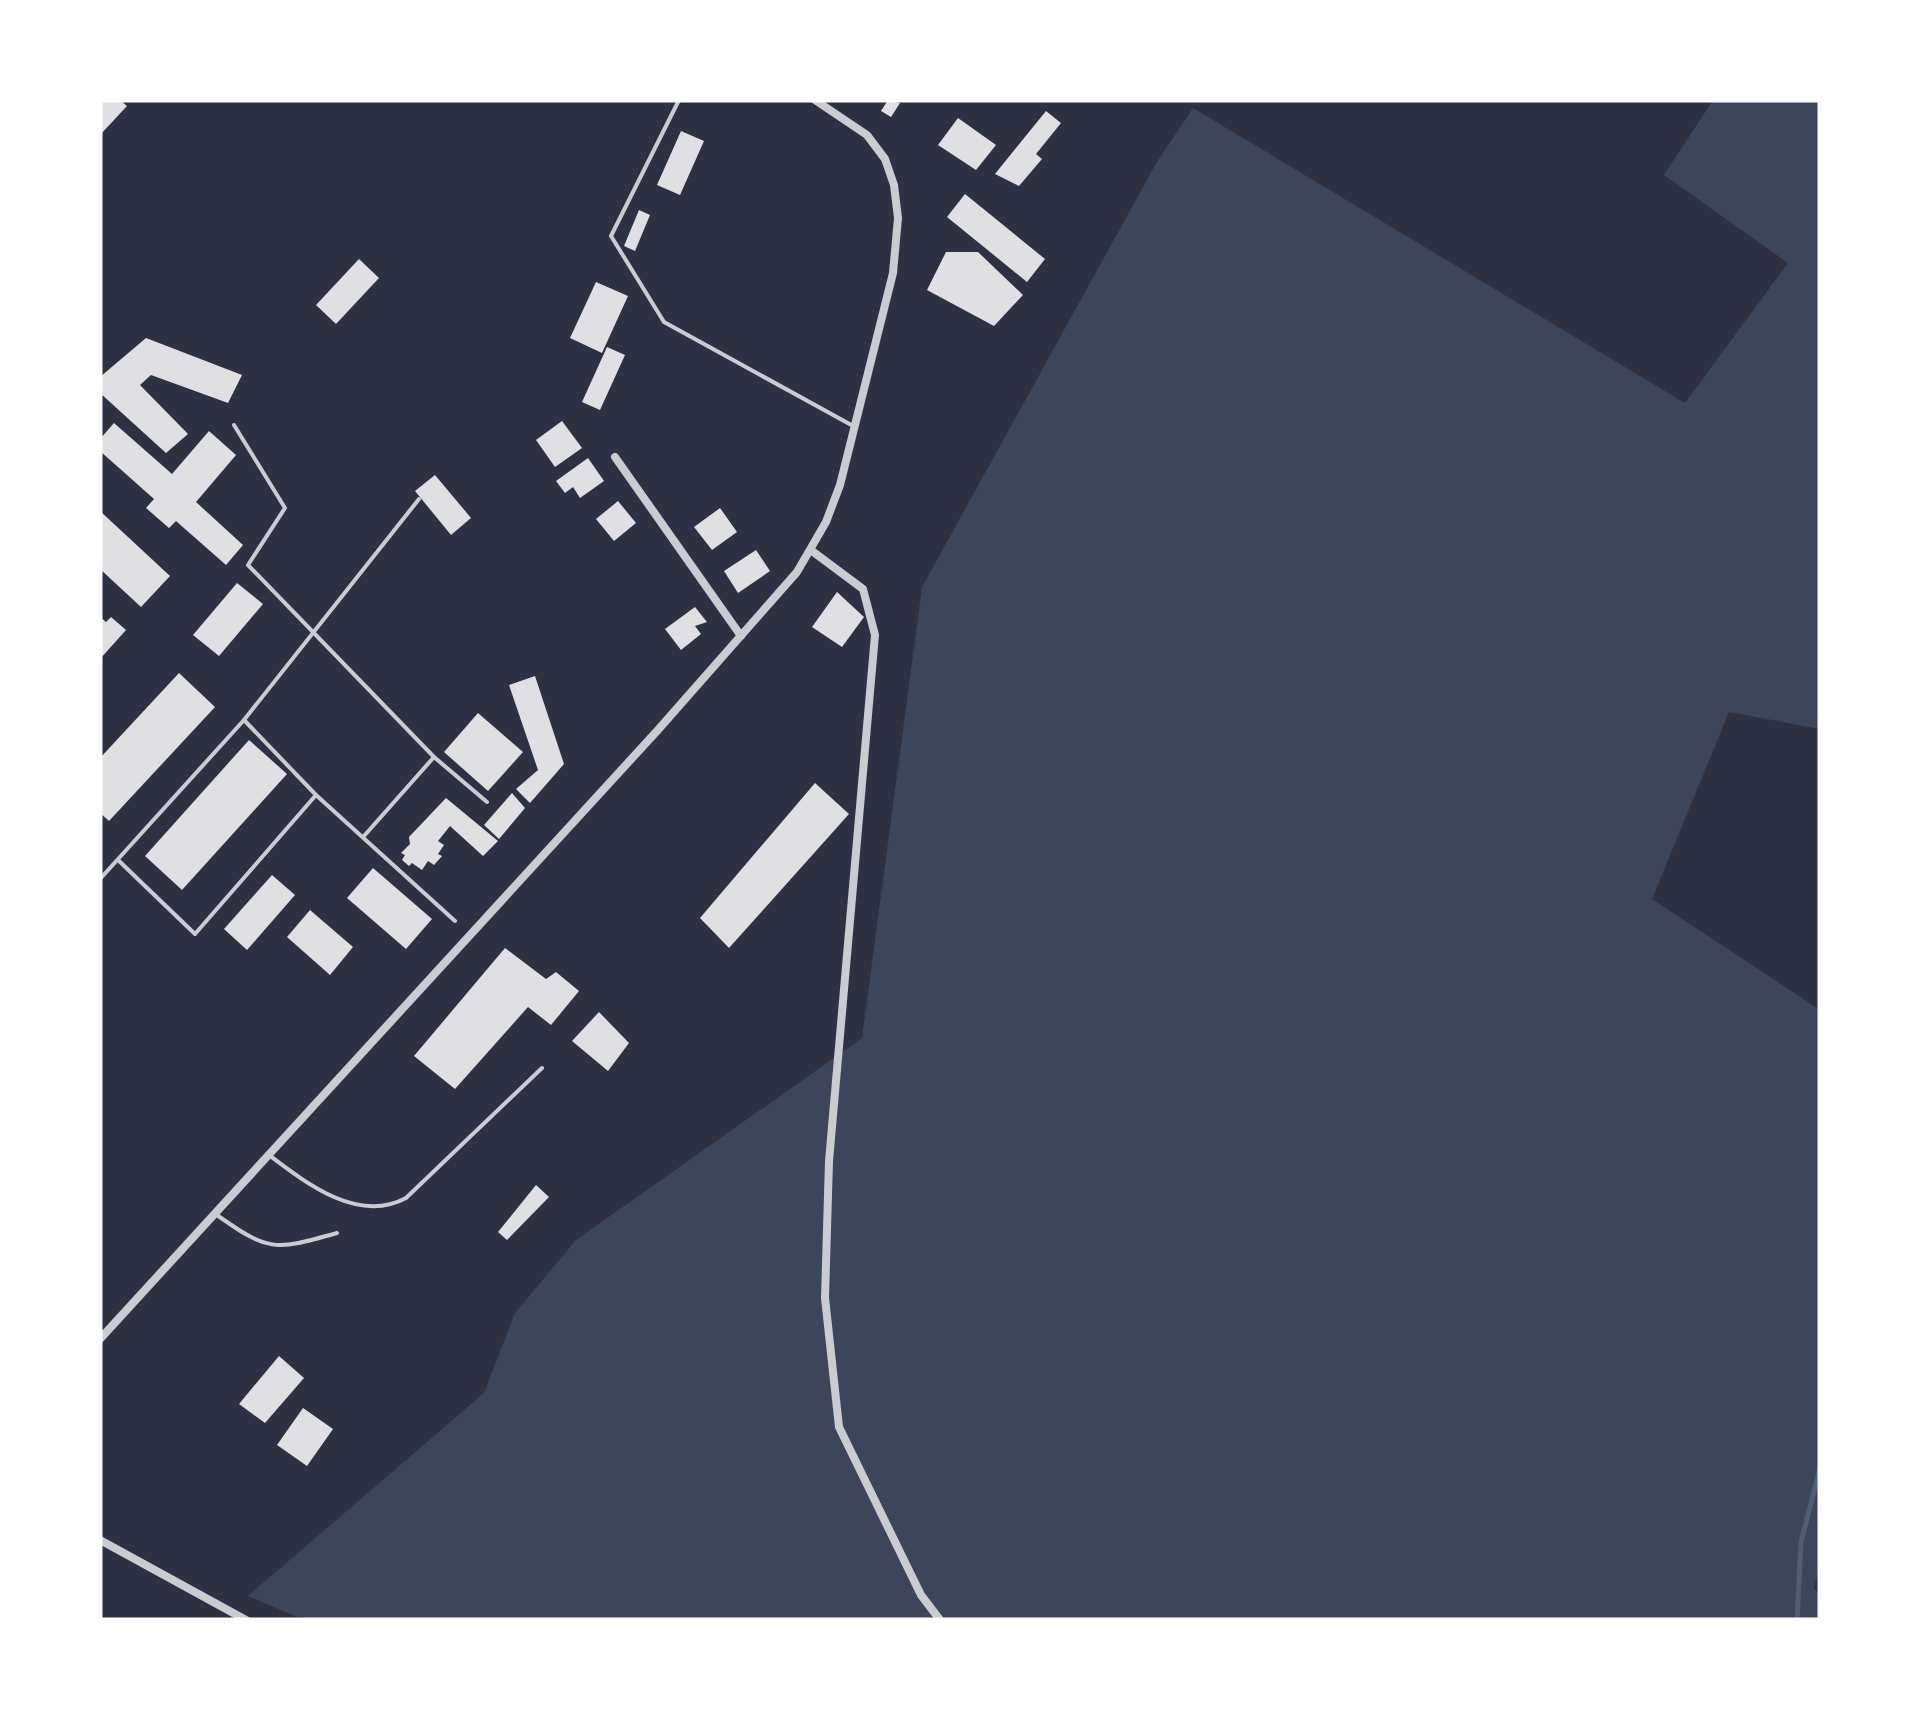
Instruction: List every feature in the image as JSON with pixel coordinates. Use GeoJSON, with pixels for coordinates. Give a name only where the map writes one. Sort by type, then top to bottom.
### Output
{"type":"FeatureCollection","features":[{"type":"Feature","properties":{"kind":"street"},"geometry":{"type":"LineString","coordinates":[[100,1338],[741,636],[812,551],[840,485],[855,428],[893,273],[898,218],[894,185],[884,158],[867,135],[816,100]]}},
{"type":"Feature","properties":{"kind":"street"},"geometry":{"type":"LineString","coordinates":[[615,457],[741,636]]}},
{"type":"Feature","properties":{"kind":"street"},"geometry":{"type":"LineString","coordinates":[[812,551],[864,589],[875,635],[830,1161],[825,1298],[832,1378],[839,1427],[921,1595],[940,1620]]}},
{"type":"Feature","properties":{"kind":"street"},"geometry":{"type":"LineString","coordinates":[[100,1540],[246,1620]]}},
{"type":"Feature","properties":{"kind":"lane"},"geometry":{"type":"LineString","coordinates":[[679,100],[611,236],[664,322],[855,428]]}},
{"type":"Feature","properties":{"kind":"lane"},"geometry":{"type":"LineString","coordinates":[[234,424],[285,508],[248,565],[434,757],[487,802]]}},
{"type":"Feature","properties":{"kind":"lane"},"geometry":{"type":"LineString","coordinates":[[100,879],[244,720],[419,500]]}},
{"type":"Feature","properties":{"kind":"lane"},"geometry":{"type":"LineString","coordinates":[[244,720],[316,795],[455,921]]}},
{"type":"Feature","properties":{"kind":"lane"},"geometry":{"type":"LineString","coordinates":[[364,836],[434,757]]}},
{"type":"Feature","properties":{"kind":"lane"},"geometry":{"type":"LineString","coordinates":[[118,860],[195,934],[316,795]]}},
{"type":"Feature","properties":{"kind":"lane"},"geometry":{"type":"LineString","coordinates":[[269,1156],[318,1192],[378,1207],[394,1204],[406,1198],[542,1068]]}},
{"type":"Feature","properties":{"kind":"lane"},"geometry":{"type":"LineString","coordinates":[[214,1213],[268,1246],[337,1233]]}},
{"type":"Feature","properties":{"kind":"shaded area"},"geometry":{"type":"Polygon","coordinates":[[[1713,100],[1820,100],[1820,729],[1729,712],[1652,899],[1820,1010],[1820,1564],[1814,1588],[1820,1596],[1820,1620],[304,1620],[248,1596],[484,1393],[515,1313],[576,1240],[862,1038],[922,587],[1158,160],[1193,108],[1685,403],[1788,263],[1664,175],[1713,100]]]}},
{"type":"Feature","properties":{"kind":"building"},"geometry":{"type":"Polygon","coordinates":[[[102,100],[120,100],[127,106],[100,135],[102,100]]]}},
{"type":"Feature","properties":{"kind":"building"},"geometry":{"type":"Polygon","coordinates":[[[888,100],[900,103],[891,117],[881,111],[888,100]]]}},
{"type":"Feature","properties":{"kind":"building"},"geometry":{"type":"Polygon","coordinates":[[[1046,111],[1061,123],[1036,154],[1042,159],[1019,186],[995,174],[1046,111]]]}},
{"type":"Feature","properties":{"kind":"building"},"geometry":{"type":"Polygon","coordinates":[[[958,118],[996,145],[976,170],[938,145],[958,118]]]}},
{"type":"Feature","properties":{"kind":"building"},"geometry":{"type":"Polygon","coordinates":[[[681,131],[704,141],[680,195],[657,185],[681,131]]]}},
{"type":"Feature","properties":{"kind":"building"},"geometry":{"type":"Polygon","coordinates":[[[965,194],[1045,259],[1027,282],[947,217],[965,194]]]}},
{"type":"Feature","properties":{"kind":"building"},"geometry":{"type":"Polygon","coordinates":[[[639,210],[650,215],[635,251],[624,246],[639,210]]]}},
{"type":"Feature","properties":{"kind":"building"},"geometry":{"type":"Polygon","coordinates":[[[946,252],[978,252],[1023,295],[994,326],[927,290],[946,252]]]}},
{"type":"Feature","properties":{"kind":"building"},"geometry":{"type":"Polygon","coordinates":[[[359,259],[379,278],[336,324],[316,305],[359,259]]]}},
{"type":"Feature","properties":{"kind":"building"},"geometry":{"type":"Polygon","coordinates":[[[596,282],[628,296],[602,353],[570,338],[596,282]]]}},
{"type":"Feature","properties":{"kind":"building"},"geometry":{"type":"Polygon","coordinates":[[[146,338],[242,375],[228,403],[151,375],[140,385],[188,434],[166,453],[100,393],[100,377],[146,338]]]}},
{"type":"Feature","properties":{"kind":"building"},"geometry":{"type":"Polygon","coordinates":[[[607,347],[625,355],[600,410],[582,402],[607,347]]]}},
{"type":"Feature","properties":{"kind":"building"},"geometry":{"type":"Polygon","coordinates":[[[562,421],[582,448],[555,467],[536,440],[562,421]]]}},
{"type":"Feature","properties":{"kind":"building"},"geometry":{"type":"Polygon","coordinates":[[[114,423],[172,474],[209,431],[236,455],[196,502],[243,545],[226,565],[176,521],[169,528],[146,508],[154,499],[100,451],[100,439],[114,423]]]}},
{"type":"Feature","properties":{"kind":"building"},"geometry":{"type":"Polygon","coordinates":[[[588,458],[604,481],[580,498],[573,487],[565,493],[556,481],[588,458]]]}},
{"type":"Feature","properties":{"kind":"building"},"geometry":{"type":"Polygon","coordinates":[[[435,475],[471,518],[451,535],[415,491],[435,475]]]}},
{"type":"Feature","properties":{"kind":"building"},"geometry":{"type":"Polygon","coordinates":[[[618,501],[636,523],[614,541],[596,519],[618,501]]]}},
{"type":"Feature","properties":{"kind":"building"},"geometry":{"type":"Polygon","coordinates":[[[720,508],[737,532],[712,550],[694,527],[720,508]]]}},
{"type":"Feature","properties":{"kind":"building"},"geometry":{"type":"Polygon","coordinates":[[[100,511],[170,576],[141,607],[100,569],[100,511]]]}},
{"type":"Feature","properties":{"kind":"building"},"geometry":{"type":"Polygon","coordinates":[[[756,550],[770,571],[738,593],[724,571],[756,550]]]}},
{"type":"Feature","properties":{"kind":"building"},"geometry":{"type":"Polygon","coordinates":[[[237,583],[263,604],[219,656],[193,635],[237,583]]]}},
{"type":"Feature","properties":{"kind":"building"},"geometry":{"type":"Polygon","coordinates":[[[837,592],[864,617],[842,647],[812,627],[837,592]]]}},
{"type":"Feature","properties":{"kind":"building"},"geometry":{"type":"Polygon","coordinates":[[[695,607],[707,622],[695,626],[701,634],[681,650],[665,629],[695,607]]]}},
{"type":"Feature","properties":{"kind":"building"},"geometry":{"type":"Polygon","coordinates":[[[100,617],[106,622],[111,617],[126,630],[100,659],[100,617]]]}},
{"type":"Feature","properties":{"kind":"building"},"geometry":{"type":"Polygon","coordinates":[[[179,673],[215,707],[109,821],[100,813],[100,758],[179,673]]]}},
{"type":"Feature","properties":{"kind":"building"},"geometry":{"type":"Polygon","coordinates":[[[535,676],[564,764],[530,803],[516,789],[538,770],[509,685],[535,676]]]}},
{"type":"Feature","properties":{"kind":"building"},"geometry":{"type":"Polygon","coordinates":[[[478,713],[523,752],[488,791],[444,752],[478,713]]]}},
{"type":"Feature","properties":{"kind":"building"},"geometry":{"type":"Polygon","coordinates":[[[249,740],[287,774],[182,890],[145,856],[249,740]]]}},
{"type":"Feature","properties":{"kind":"building"},"geometry":{"type":"Polygon","coordinates":[[[815,783],[849,814],[729,948],[700,918],[815,783]]]}},
{"type":"Feature","properties":{"kind":"building"},"geometry":{"type":"Polygon","coordinates":[[[512,793],[525,808],[499,839],[484,825],[512,793]]]}},
{"type":"Feature","properties":{"kind":"building"},"geometry":{"type":"Polygon","coordinates":[[[446,798],[498,841],[483,856],[450,826],[438,841],[444,845],[438,854],[442,856],[434,865],[428,861],[422,870],[412,863],[409,866],[401,853],[410,844],[409,837],[446,798]]]}},
{"type":"Feature","properties":{"kind":"building"},"geometry":{"type":"Polygon","coordinates":[[[373,868],[432,919],[406,949],[347,898],[373,868]]]}},
{"type":"Feature","properties":{"kind":"building"},"geometry":{"type":"Polygon","coordinates":[[[272,875],[295,895],[247,950],[224,929],[272,875]]]}},
{"type":"Feature","properties":{"kind":"building"},"geometry":{"type":"Polygon","coordinates":[[[310,910],[353,947],[330,975],[287,937],[310,910]]]}},
{"type":"Feature","properties":{"kind":"building"},"geometry":{"type":"Polygon","coordinates":[[[505,948],[546,979],[556,972],[579,991],[551,1025],[528,1007],[455,1089],[414,1056],[505,948]]]}},
{"type":"Feature","properties":{"kind":"building"},"geometry":{"type":"Polygon","coordinates":[[[599,1012],[629,1043],[608,1071],[572,1041],[599,1012]]]}},
{"type":"Feature","properties":{"kind":"building"},"geometry":{"type":"Polygon","coordinates":[[[536,1185],[549,1197],[507,1240],[498,1232],[536,1185]]]}},
{"type":"Feature","properties":{"kind":"building"},"geometry":{"type":"Polygon","coordinates":[[[279,1356],[304,1378],[265,1423],[239,1404],[279,1356]]]}},
{"type":"Feature","properties":{"kind":"building"},"geometry":{"type":"Polygon","coordinates":[[[303,1408],[333,1429],[307,1466],[277,1445],[303,1408]]]}},
{"type":"Feature","properties":{"kind":"waterway"},"geometry":{"type":"LineString","coordinates":[[1797,1620],[1801,1542],[1820,1468]]}}]}
